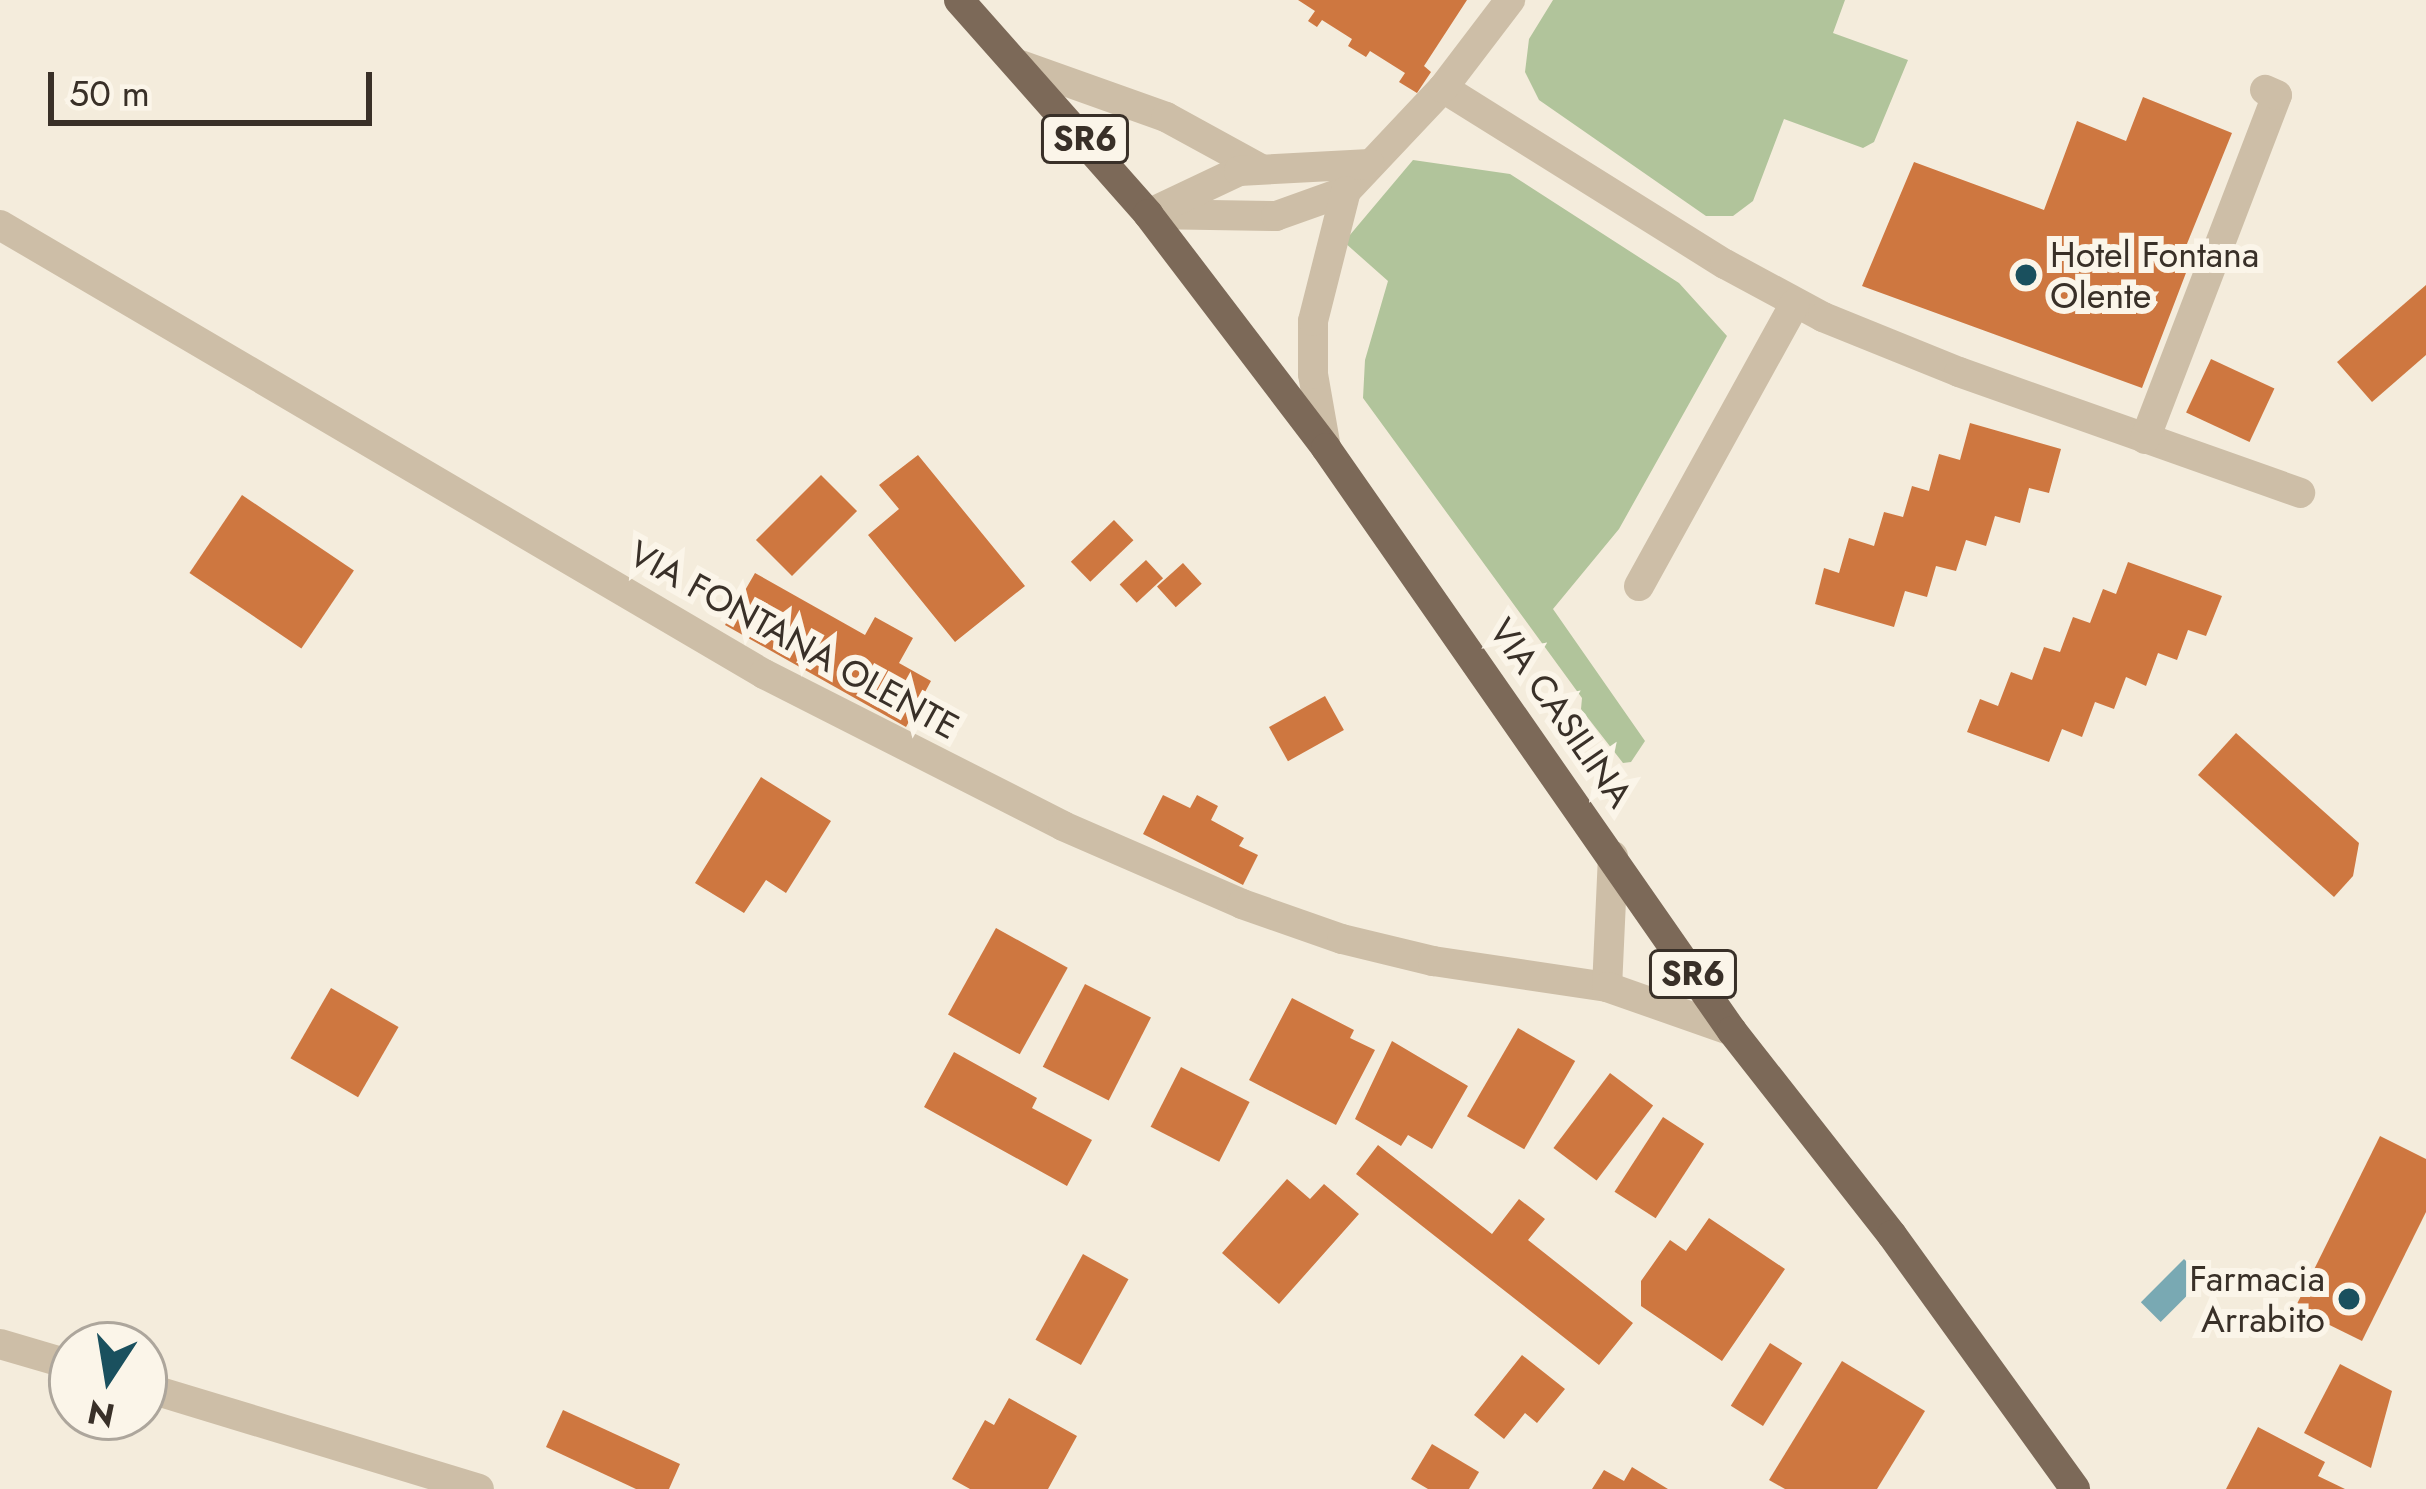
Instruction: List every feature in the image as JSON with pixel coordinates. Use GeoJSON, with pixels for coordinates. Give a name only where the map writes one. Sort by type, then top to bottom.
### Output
{"type":"FeatureCollection","features":[{"type":"Feature","properties":{"kind":"main road","name":"VIA CASILINA"},"geometry":{"type":"LineString","coordinates":[[959,0],[1148,214],[1326,448],[1732,1031],[1903,1249],[2075,1489]]}},
{"type":"Feature","properties":{"kind":"street"},"geometry":{"type":"LineString","coordinates":[[1326,448],[1312,335],[1322,272],[1346,190],[1443,88],[1510,0]]}},
{"type":"Feature","properties":{"kind":"street"},"geometry":{"type":"LineString","coordinates":[[1020,64],[1166,117],[1259,168]]}},
{"type":"Feature","properties":{"kind":"street"},"geometry":{"type":"LineString","coordinates":[[1443,88],[1795,303],[1905,352],[2300,494]]}},
{"type":"Feature","properties":{"kind":"street"},"geometry":{"type":"LineString","coordinates":[[2145,439],[2277,95],[2265,90]]}},
{"type":"Feature","properties":{"kind":"street"},"geometry":{"type":"LineString","coordinates":[[1148,214],[1201,185],[1259,168],[1370,164]]}},
{"type":"Feature","properties":{"kind":"street"},"geometry":{"type":"LineString","coordinates":[[1148,214],[1276,216],[1346,190]]}},
{"type":"Feature","properties":{"kind":"street","name":"VIA FONTANA OLENTE"},"geometry":{"type":"LineString","coordinates":[[0,225],[764,674],[1063,826],[1242,904],[1342,939],[1433,961],[1607,987],[1732,1031]]}},
{"type":"Feature","properties":{"kind":"street"},"geometry":{"type":"LineString","coordinates":[[1639,586],[1795,303]]}},
{"type":"Feature","properties":{"kind":"street"},"geometry":{"type":"LineString","coordinates":[[1607,987],[1612,856]]}},
{"type":"Feature","properties":{"kind":"street"},"geometry":{"type":"LineString","coordinates":[[0,1344],[48,1358]]}},
{"type":"Feature","properties":{"kind":"street"},"geometry":{"type":"LineString","coordinates":[[168,1394],[478,1489]]}},
{"type":"Feature","properties":{"kind":"green space"},"geometry":{"type":"Polygon","coordinates":[[[1553,0],[1845,0],[1833,33],[1908,60],[1874,142],[1863,148],[1784,119],[1753,201],[1733,216],[1706,216],[1539,100],[1525,72],[1529,39],[1553,0]]]}},
{"type":"Feature","properties":{"kind":"green space"},"geometry":{"type":"Polygon","coordinates":[[[1413,160],[1510,174],[1679,283],[1727,336],[1619,529],[1553,609],[1645,741],[1631,762],[1623,763],[1581,709],[1582,698],[1363,398],[1365,360],[1388,281],[1344,242],[1413,160]]]}},
{"type":"Feature","properties":{"kind":"water"},"geometry":{"type":"Polygon","coordinates":[[[2184,1259],[2204,1279],[2161,1322],[2141,1302],[2184,1259]]]}},
{"type":"Feature","properties":{"kind":"building"},"geometry":{"type":"Polygon","coordinates":[[[1298,0],[1467,0],[1424,66],[1431,72],[1417,93],[1399,82],[1405,73],[1370,51],[1366,57],[1348,46],[1352,39],[1322,20],[1317,27],[1308,21],[1315,11],[1298,0]]]}},
{"type":"Feature","properties":{"kind":"building","name":"Hotel Fontana Olente"},"geometry":{"type":"Polygon","coordinates":[[[2143,97],[2232,133],[2180,261],[2189,265],[2142,388],[1862,286],[1914,162],[2044,210],[2077,121],[2126,141],[2143,97]]]}},
{"type":"Feature","properties":{"kind":"building"},"geometry":{"type":"Polygon","coordinates":[[[2426,285],[2426,355],[2372,402],[2337,362],[2426,285]]]}},
{"type":"Feature","properties":{"kind":"building"},"geometry":{"type":"Polygon","coordinates":[[[2211,359],[2274,389],[2250,442],[2186,412],[2211,359]]]}},
{"type":"Feature","properties":{"kind":"building"},"geometry":{"type":"Polygon","coordinates":[[[1970,423],[2061,449],[2049,493],[2029,488],[2020,523],[1995,516],[1986,546],[1966,540],[1956,571],[1936,566],[1927,597],[1905,591],[1894,627],[1815,604],[1824,568],[1839,573],[1849,538],[1874,546],[1884,512],[1903,517],[1912,486],[1929,491],[1939,454],[1960,460],[1970,423]]]}},
{"type":"Feature","properties":{"kind":"building"},"geometry":{"type":"Polygon","coordinates":[[[918,455],[1025,586],[955,642],[868,535],[899,509],[879,485],[918,455]]]}},
{"type":"Feature","properties":{"kind":"building"},"geometry":{"type":"Polygon","coordinates":[[[821,475],[857,511],[792,576],[756,540],[821,475]]]}},
{"type":"Feature","properties":{"kind":"building"},"geometry":{"type":"Polygon","coordinates":[[[242,495],[354,570],[301,648],[189,573],[242,495]]]}},
{"type":"Feature","properties":{"kind":"building"},"geometry":{"type":"Polygon","coordinates":[[[1114,520],[1133,540],[1090,582],[1071,562],[1114,520]]]}},
{"type":"Feature","properties":{"kind":"building"},"geometry":{"type":"Polygon","coordinates":[[[1146,560],[1163,578],[1137,603],[1120,585],[1146,560]]]}},
{"type":"Feature","properties":{"kind":"building"},"geometry":{"type":"Polygon","coordinates":[[[2128,562],[2222,596],[2206,636],[2188,630],[2177,660],[2158,653],[2146,686],[2126,677],[2114,709],[2095,702],[2082,737],[2062,729],[2049,762],[1967,732],[1980,699],[1998,706],[2011,672],[2032,680],[2044,647],[2060,652],[2073,617],[2090,623],[2103,589],[2116,594],[2128,562]]]}},
{"type":"Feature","properties":{"kind":"building"},"geometry":{"type":"Polygon","coordinates":[[[1183,563],[1202,584],[1176,607],[1157,586],[1183,563]]]}},
{"type":"Feature","properties":{"kind":"building"},"geometry":{"type":"Polygon","coordinates":[[[755,573],[865,635],[875,617],[913,638],[899,663],[931,681],[906,727],[725,625],[755,573]]]}},
{"type":"Feature","properties":{"kind":"building"},"geometry":{"type":"Polygon","coordinates":[[[1325,696],[1344,730],[1288,761],[1269,727],[1325,696]]]}},
{"type":"Feature","properties":{"kind":"building"},"geometry":{"type":"Polygon","coordinates":[[[2236,733],[2359,843],[2353,876],[2334,897],[2198,775],[2236,733]]]}},
{"type":"Feature","properties":{"kind":"building"},"geometry":{"type":"Polygon","coordinates":[[[761,777],[831,821],[786,893],[766,880],[744,913],[695,883],[761,777]]]}},
{"type":"Feature","properties":{"kind":"building"},"geometry":{"type":"Polygon","coordinates":[[[1163,795],[1190,808],[1197,795],[1218,806],[1211,820],[1244,838],[1239,846],[1258,855],[1243,885],[1143,834],[1163,795]]]}},
{"type":"Feature","properties":{"kind":"building"},"geometry":{"type":"Polygon","coordinates":[[[996,928],[1068,968],[1020,1054],[948,1015],[996,928]]]}},
{"type":"Feature","properties":{"kind":"building"},"geometry":{"type":"Polygon","coordinates":[[[1085,984],[1151,1018],[1109,1100],[1043,1067],[1085,984]]]}},
{"type":"Feature","properties":{"kind":"building"},"geometry":{"type":"Polygon","coordinates":[[[331,988],[399,1027],[358,1097],[291,1058],[331,988]]]}},
{"type":"Feature","properties":{"kind":"building"},"geometry":{"type":"Polygon","coordinates":[[[1292,998],[1354,1030],[1350,1038],[1375,1050],[1336,1125],[1249,1080],[1292,998]]]}},
{"type":"Feature","properties":{"kind":"building"},"geometry":{"type":"Polygon","coordinates":[[[1518,1028],[1575,1061],[1524,1149],[1467,1116],[1518,1028]]]}},
{"type":"Feature","properties":{"kind":"building"},"geometry":{"type":"Polygon","coordinates":[[[1392,1041],[1468,1086],[1432,1149],[1408,1135],[1401,1146],[1355,1119],[1392,1041]]]}},
{"type":"Feature","properties":{"kind":"building"},"geometry":{"type":"Polygon","coordinates":[[[954,1052],[1037,1098],[1032,1108],[1092,1140],[1067,1186],[924,1107],[954,1052]]]}},
{"type":"Feature","properties":{"kind":"building"},"geometry":{"type":"Polygon","coordinates":[[[1181,1067],[1250,1102],[1219,1162],[1151,1127],[1181,1067]]]}},
{"type":"Feature","properties":{"kind":"building"},"geometry":{"type":"Polygon","coordinates":[[[1610,1073],[1653,1105],[1597,1181],[1553,1148],[1610,1073]]]}},
{"type":"Feature","properties":{"kind":"building"},"geometry":{"type":"Polygon","coordinates":[[[1663,1117],[1704,1144],[1656,1218],[1615,1192],[1663,1117]]]}},
{"type":"Feature","properties":{"kind":"building"},"geometry":{"type":"Polygon","coordinates":[[[2380,1136],[2426,1159],[2426,1212],[2362,1341],[2295,1308],[2380,1136]]]}},
{"type":"Feature","properties":{"kind":"building"},"geometry":{"type":"Polygon","coordinates":[[[1378,1145],[1492,1234],[1519,1199],[1545,1219],[1528,1240],[1633,1323],[1599,1365],[1356,1174],[1378,1145]]]}},
{"type":"Feature","properties":{"kind":"building"},"geometry":{"type":"Polygon","coordinates":[[[1287,1179],[1310,1199],[1324,1184],[1359,1214],[1279,1304],[1222,1253],[1287,1179]]]}},
{"type":"Feature","properties":{"kind":"building"},"geometry":{"type":"Polygon","coordinates":[[[1709,1218],[1785,1269],[1722,1361],[1641,1306],[1641,1281],[1670,1240],[1686,1251],[1709,1218]]]}},
{"type":"Feature","properties":{"kind":"building"},"geometry":{"type":"Polygon","coordinates":[[[1083,1254],[1128,1279],[1081,1365],[1035,1340],[1083,1254]]]}},
{"type":"Feature","properties":{"kind":"building"},"geometry":{"type":"Polygon","coordinates":[[[1770,1343],[1802,1363],[1763,1426],[1731,1406],[1770,1343]]]}},
{"type":"Feature","properties":{"kind":"building"},"geometry":{"type":"Polygon","coordinates":[[[1522,1355],[1565,1389],[1537,1423],[1525,1413],[1504,1439],[1474,1415],[1522,1355]]]}},
{"type":"Feature","properties":{"kind":"building"},"geometry":{"type":"Polygon","coordinates":[[[1842,1361],[1925,1411],[1877,1489],[1785,1489],[1769,1480],[1842,1361]]]}},
{"type":"Feature","properties":{"kind":"building"},"geometry":{"type":"Polygon","coordinates":[[[2340,1364],[2392,1391],[2371,1468],[2304,1433],[2340,1364]]]}},
{"type":"Feature","properties":{"kind":"building"},"geometry":{"type":"Polygon","coordinates":[[[1009,1398],[1077,1436],[1048,1489],[970,1489],[952,1479],[985,1420],[994,1425],[1009,1398]]]}},
{"type":"Feature","properties":{"kind":"building"},"geometry":{"type":"Polygon","coordinates":[[[563,1410],[680,1464],[669,1489],[636,1489],[546,1447],[563,1410]]]}},
{"type":"Feature","properties":{"kind":"building"},"geometry":{"type":"Polygon","coordinates":[[[2258,1427],[2325,1462],[2318,1476],[2345,1489],[2226,1489],[2258,1427]]]}},
{"type":"Feature","properties":{"kind":"building"},"geometry":{"type":"Polygon","coordinates":[[[1432,1444],[1479,1472],[1469,1489],[1428,1489],[1411,1479],[1432,1444]]]}},
{"type":"Feature","properties":{"kind":"building"},"geometry":{"type":"Polygon","coordinates":[[[1632,1467],[1668,1489],[1592,1489],[1604,1470],[1624,1481],[1632,1467]]]}},
{"type":"Feature","properties":{"kind":"place","name":"Hotel Fontana Olente"},"geometry":{"type":"Point","coordinates":[2026,275]}},
{"type":"Feature","properties":{"kind":"place","name":"Farmacia Arrabito"},"geometry":{"type":"Point","coordinates":[2349,1299]}}]}
